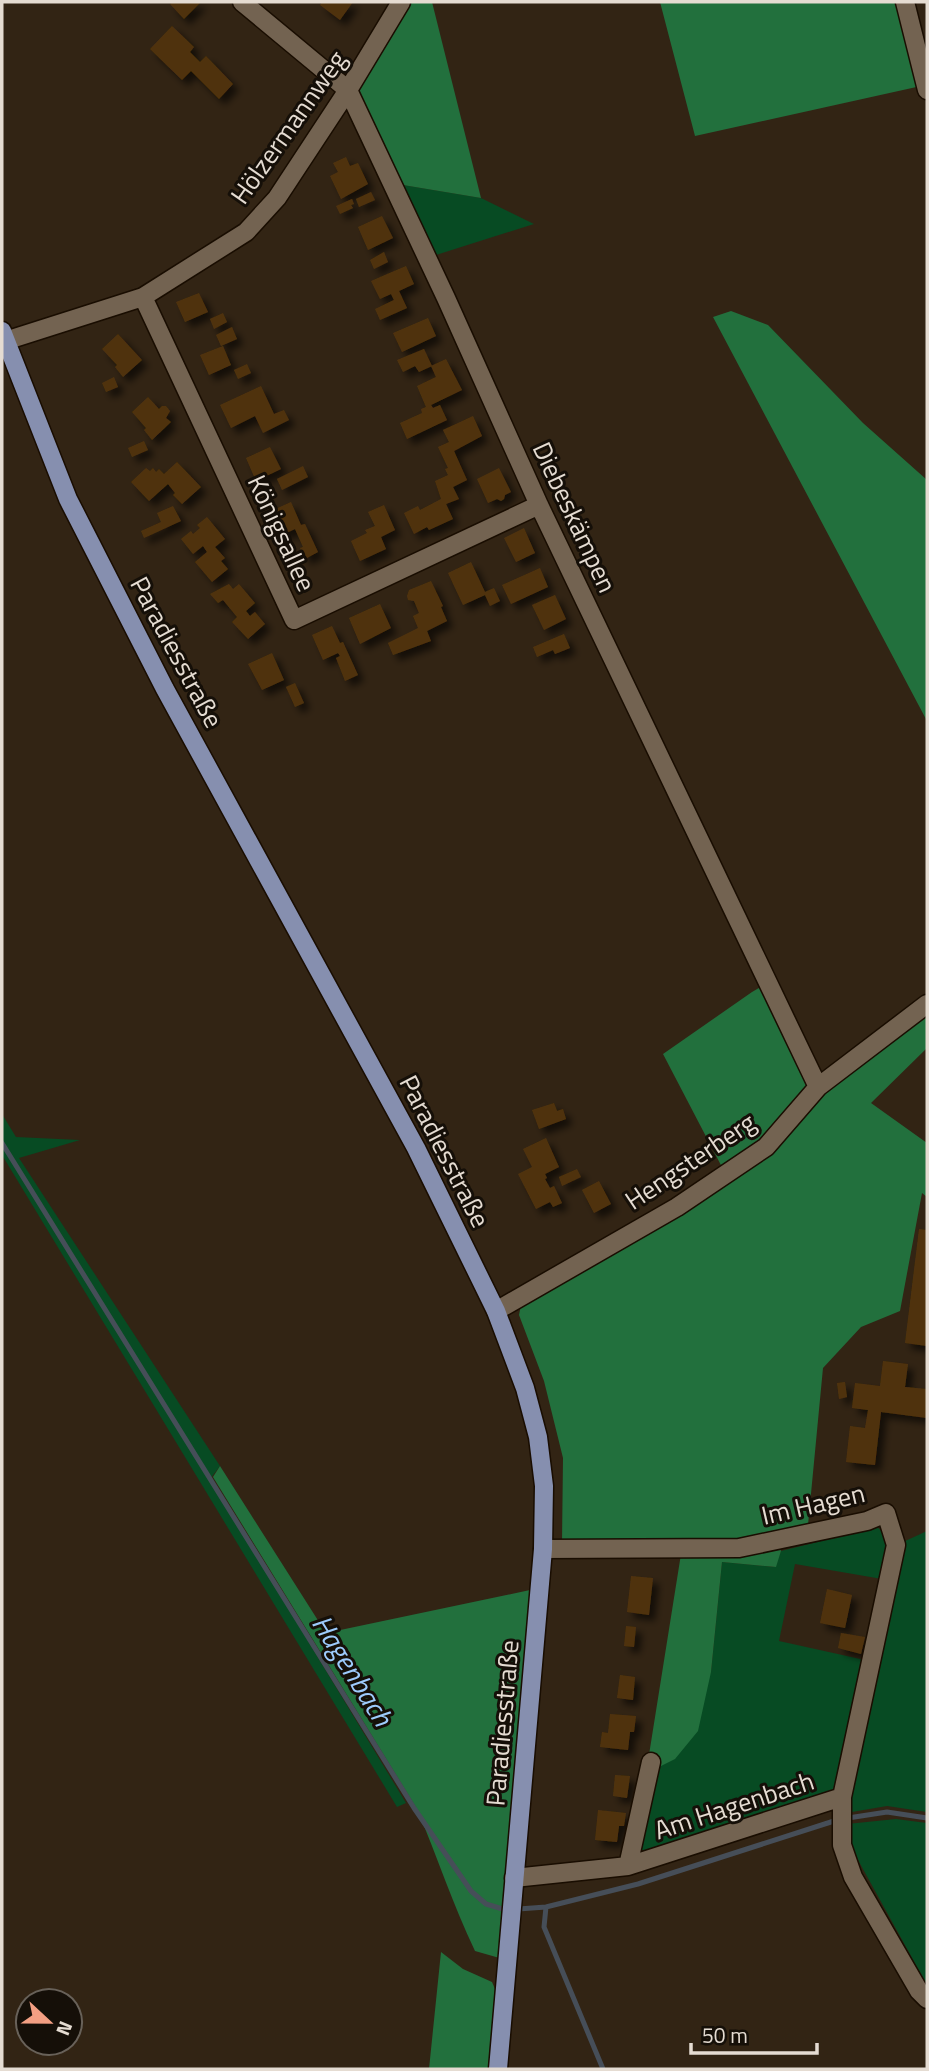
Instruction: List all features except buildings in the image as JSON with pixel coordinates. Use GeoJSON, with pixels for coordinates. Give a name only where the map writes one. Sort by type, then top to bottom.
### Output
{"type":"FeatureCollection","features":[{"type":"Feature","properties":{"kind":"main road","name":"Paradiesstraße"},"geometry":{"type":"LineString","coordinates":[[4,336],[74,511],[165,689],[416,1148],[496,1311],[526,1388],[538,1437],[544,1486],[543,1549],[498,2069]]}},
{"type":"Feature","properties":{"kind":"street","name":"Diebeskämpen"},"geometry":{"type":"LineString","coordinates":[[242,2],[348,90],[539,505],[818,1087]]}},
{"type":"Feature","properties":{"kind":"street","name":"Hölzermannweg"},"geometry":{"type":"LineString","coordinates":[[4,336],[143,297],[246,232],[276,198],[348,90],[401,2]]}},
{"type":"Feature","properties":{"kind":"street"},"geometry":{"type":"LineString","coordinates":[[905,2],[927,90]]}},
{"type":"Feature","properties":{"kind":"street","name":"Königsallee"},"geometry":{"type":"LineString","coordinates":[[143,297],[294,620],[539,505]]}},
{"type":"Feature","properties":{"kind":"street","name":"Hengsterberg"},"geometry":{"type":"LineString","coordinates":[[496,1311],[677,1207],[765,1147],[818,1087],[927,1004]]}},
{"type":"Feature","properties":{"kind":"street","name":"Im Hagen"},"geometry":{"type":"LineString","coordinates":[[543,1549],[739,1548],[867,1521],[886,1513],[896,1545],[842,1797]]}},
{"type":"Feature","properties":{"kind":"street","name":"Am Hagenbach"},"geometry":{"type":"LineString","coordinates":[[628,1866],[651,1762]]}},
{"type":"Feature","properties":{"kind":"street","name":"Am Hagenbach"},"geometry":{"type":"LineString","coordinates":[[514,1878],[628,1866],[842,1797],[842,1845],[853,1877],[919,1991],[927,1999]]}},
{"type":"Feature","properties":{"kind":"green space"},"geometry":{"type":"Polygon","coordinates":[[[411,2],[432,2],[481,198],[403,185],[357,88],[411,2]]]}},
{"type":"Feature","properties":{"kind":"green space"},"geometry":{"type":"Polygon","coordinates":[[[660,2],[900,2],[921,86],[695,136],[660,2]]]}},
{"type":"Feature","properties":{"kind":"green space"},"geometry":{"type":"Polygon","coordinates":[[[403,185],[481,198],[534,224],[436,255],[403,185]]]}},
{"type":"Feature","properties":{"kind":"green space"},"geometry":{"type":"Polygon","coordinates":[[[731,311],[768,325],[863,423],[927,480],[927,721],[713,317],[731,311]]]}},
{"type":"Feature","properties":{"kind":"green space"},"geometry":{"type":"Polygon","coordinates":[[[764,985],[814,1086],[765,1145],[724,1171],[663,1054],[764,985]]]}},
{"type":"Feature","properties":{"kind":"green space"},"geometry":{"type":"Polygon","coordinates":[[[927,1013],[927,1048],[871,1103],[927,1143],[927,1197],[922,1193],[900,1311],[861,1327],[823,1368],[808,1525],[742,1542],[562,1543],[563,1458],[544,1381],[519,1315],[521,1305],[679,1211],[827,1089],[927,1013]]]}},
{"type":"Feature","properties":{"kind":"green space"},"geometry":{"type":"Polygon","coordinates":[[[2,1114],[16,1137],[80,1140],[19,1158],[220,1466],[210,1479],[406,1803],[397,1807],[2,1155],[2,1114]]]}},
{"type":"Feature","properties":{"kind":"green space"},"geometry":{"type":"Polygon","coordinates":[[[220,1466],[326,1633],[530,1590],[520,1779],[503,1959],[475,1951],[417,1809],[213,1477],[220,1466]]]}},
{"type":"Feature","properties":{"kind":"green space"},"geometry":{"type":"Polygon","coordinates":[[[877,1527],[887,1544],[882,1579],[795,1564],[779,1641],[865,1660],[839,1782],[834,1792],[647,1852],[639,1849],[657,1768],[711,1672],[722,1562],[775,1567],[781,1551],[877,1527]]]}},
{"type":"Feature","properties":{"kind":"green space"},"geometry":{"type":"Polygon","coordinates":[[[927,1531],[927,1812],[887,1806],[846,1813],[903,1542],[927,1531]]]}},
{"type":"Feature","properties":{"kind":"green space"},"geometry":{"type":"Polygon","coordinates":[[[780,1548],[776,1567],[722,1562],[711,1672],[698,1731],[675,1759],[657,1768],[648,1761],[681,1554],[780,1548]]]}},
{"type":"Feature","properties":{"kind":"green space"},"geometry":{"type":"Polygon","coordinates":[[[896,1819],[927,1823],[927,1985],[848,1839],[847,1824],[896,1819]]]}},
{"type":"Feature","properties":{"kind":"green space"},"geometry":{"type":"Polygon","coordinates":[[[441,1952],[463,1969],[492,1982],[495,1989],[488,2069],[429,2069],[441,1952]]]}},
{"type":"Feature","properties":{"kind":"waterway","name":"Hagenbach"},"geometry":{"type":"LineString","coordinates":[[2,1143],[414,1808],[471,1891],[486,1904],[506,1910],[546,1907],[638,1884],[834,1821]]}},
{"type":"Feature","properties":{"kind":"waterway","name":"Hagenbach"},"geometry":{"type":"LineString","coordinates":[[848,1818],[887,1812],[927,1818]]}},
{"type":"Feature","properties":{"kind":"waterway"},"geometry":{"type":"LineString","coordinates":[[546,1907],[544,1927],[603,2069]]}}]}
